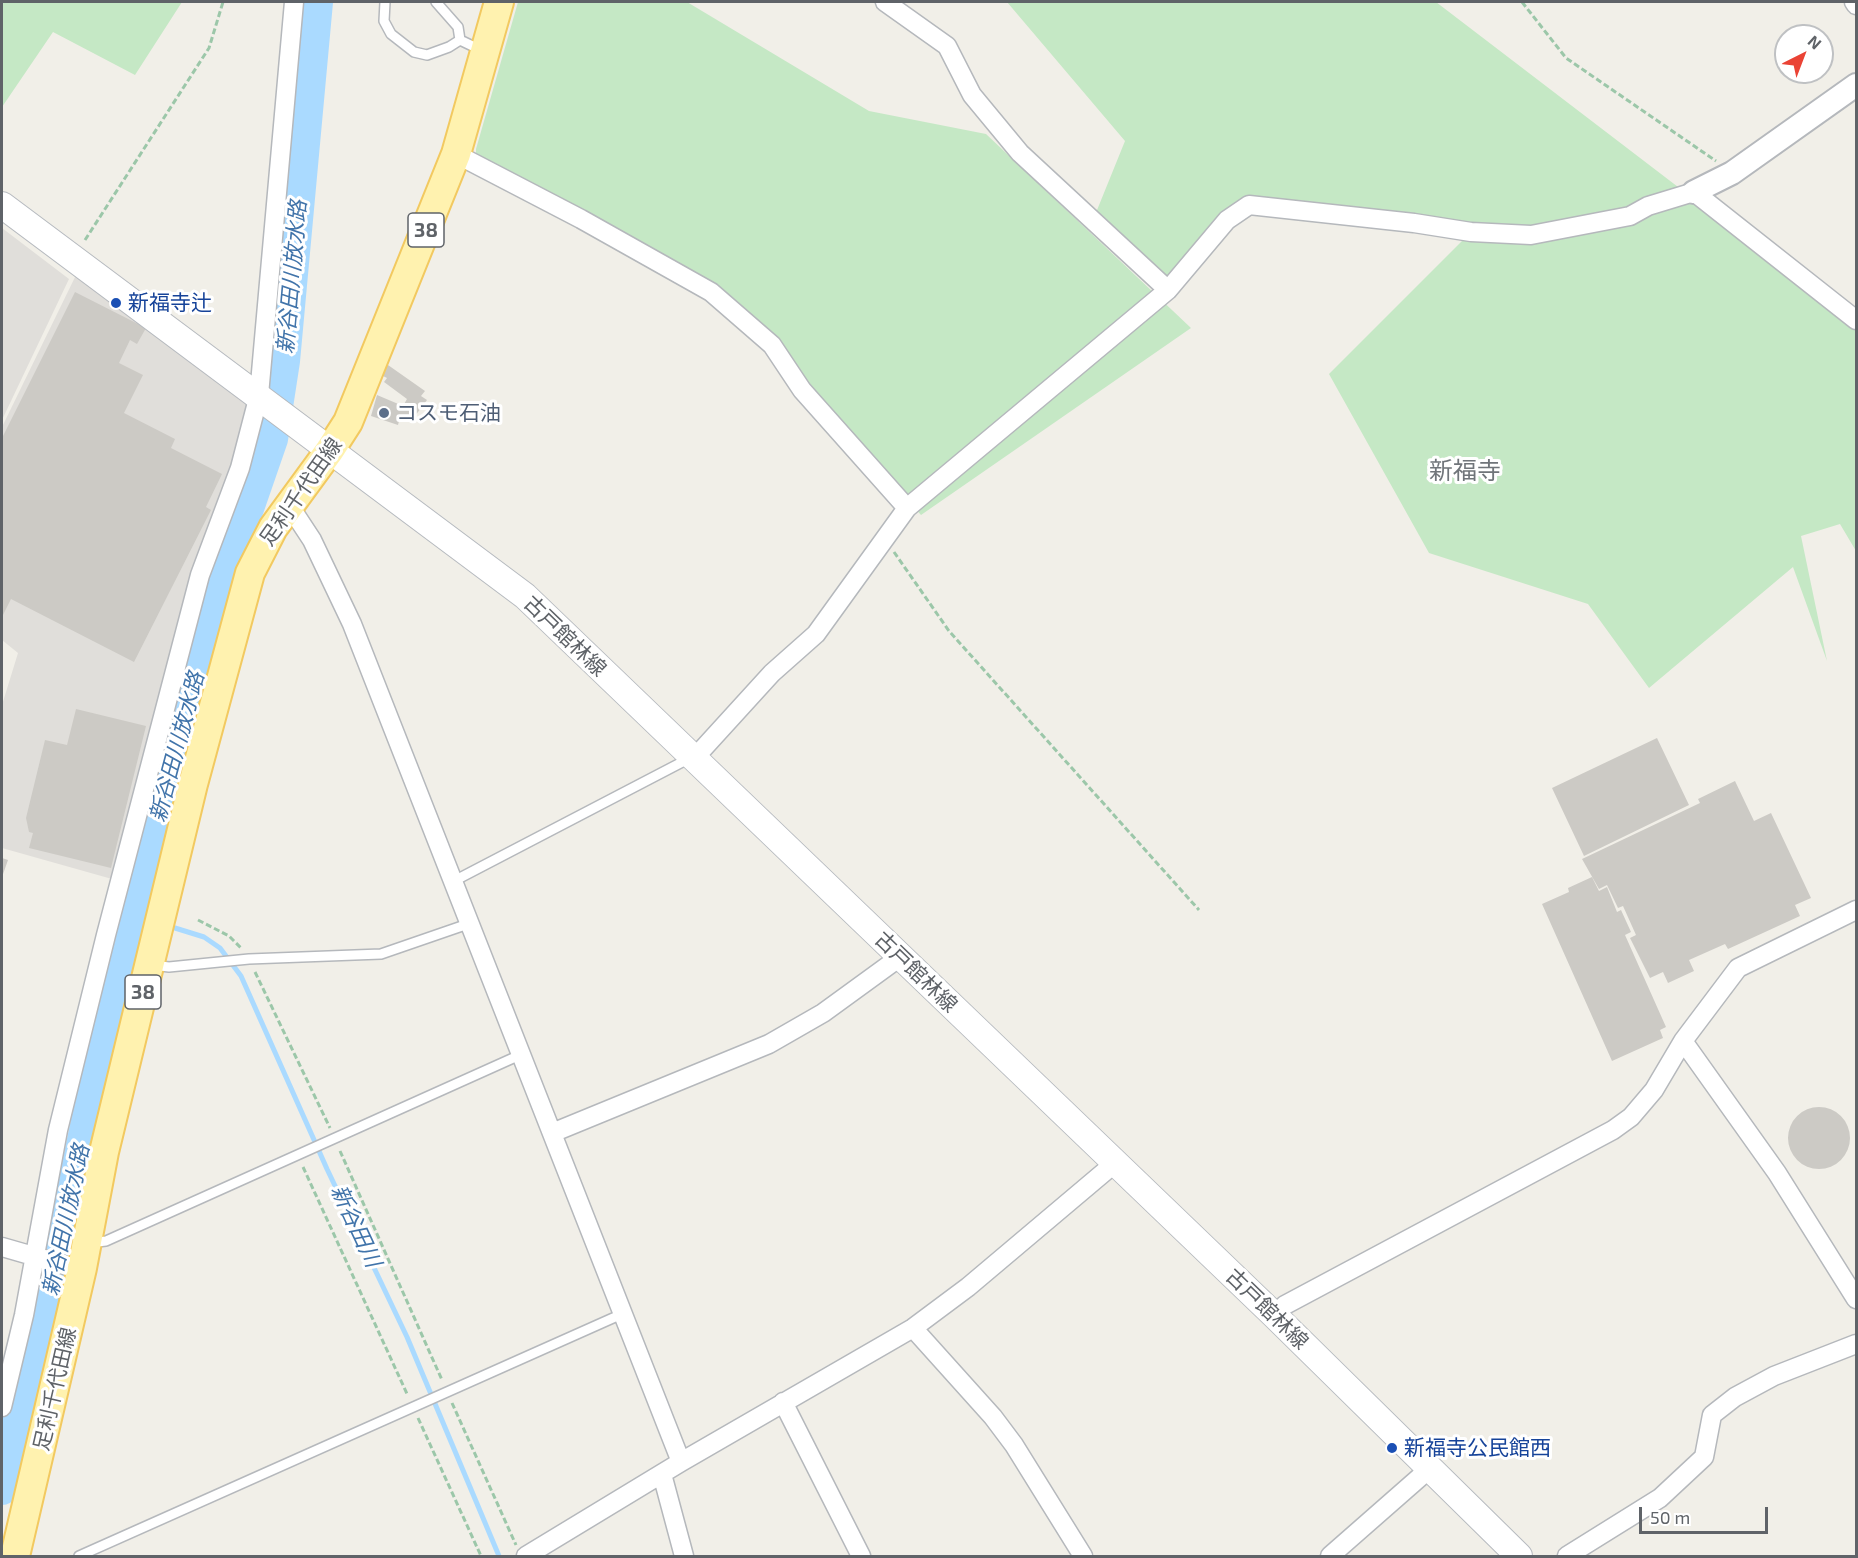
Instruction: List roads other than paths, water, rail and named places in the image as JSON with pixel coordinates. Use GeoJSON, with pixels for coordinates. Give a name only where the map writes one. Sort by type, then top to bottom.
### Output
{"type":"FeatureCollection","features":[{"type":"Feature","properties":{"kind":"main road","name":"足利千代田線"},"geometry":{"type":"LineString","coordinates":[[15,1557],[104,1152],[193,784],[250,573],[260,549],[348,422],[456,154],[473,46],[499,2]]}},
{"type":"Feature","properties":{"kind":"main road"},"geometry":{"type":"LineString","coordinates":[[2,205],[261,397]]}},
{"type":"Feature","properties":{"kind":"main road","name":"古戸館林線"},"geometry":{"type":"LineString","coordinates":[[261,397],[525,596],[690,758],[1274,1315],[1428,1470],[1519,1557]]}},
{"type":"Feature","properties":{"kind":"street"},"geometry":{"type":"LineString","coordinates":[[2,1407],[37,1258],[58,1130],[140,807],[200,575],[240,468],[261,397],[294,2]]}},
{"type":"Feature","properties":{"kind":"street"},"geometry":{"type":"LineString","coordinates":[[885,2],[947,46],[972,95],[1020,153],[1168,290]]}},
{"type":"Feature","properties":{"kind":"street"},"geometry":{"type":"LineString","coordinates":[[690,758],[700,752],[772,673],[816,634],[907,508],[1168,290],[1227,220],[1249,206],[1414,223],[1471,232],[1531,235],[1630,216],[1648,206],[1694,192],[1732,172],[1857,85]]}},
{"type":"Feature","properties":{"kind":"street"},"geometry":{"type":"LineString","coordinates":[[456,154],[581,219],[711,292],[772,345],[802,390],[907,508]]}},
{"type":"Feature","properties":{"kind":"street"},"geometry":{"type":"LineString","coordinates":[[1694,192],[1857,320]]}},
{"type":"Feature","properties":{"kind":"street"},"geometry":{"type":"LineString","coordinates":[[290,505],[312,540],[352,624],[681,1462]]}},
{"type":"Feature","properties":{"kind":"street"},"geometry":{"type":"LineString","coordinates":[[1274,1315],[1285,1305],[1612,1130],[1631,1117],[1654,1090],[1683,1041],[1738,968],[1857,910]]}},
{"type":"Feature","properties":{"kind":"street"},"geometry":{"type":"LineString","coordinates":[[552,1133],[769,1044],[823,1013],[900,957]]}},
{"type":"Feature","properties":{"kind":"street"},"geometry":{"type":"LineString","coordinates":[[1683,1041],[1777,1173],[1857,1299]]}},
{"type":"Feature","properties":{"kind":"street"},"geometry":{"type":"LineString","coordinates":[[521,1551],[662,1474],[913,1328],[968,1287],[1115,1163]]}},
{"type":"Feature","properties":{"kind":"street"},"geometry":{"type":"LineString","coordinates":[[2,1248],[37,1258],[79,1259]]}},
{"type":"Feature","properties":{"kind":"street"},"geometry":{"type":"LineString","coordinates":[[913,1328],[993,1417],[1014,1445],[1083,1557]]}},
{"type":"Feature","properties":{"kind":"street"},"geometry":{"type":"LineString","coordinates":[[1568,1557],[1660,1498],[1704,1457],[1712,1414],[1735,1397],[1774,1376],[1857,1344]]}},
{"type":"Feature","properties":{"kind":"street"},"geometry":{"type":"LineString","coordinates":[[783,1402],[861,1557]]}},
{"type":"Feature","properties":{"kind":"street"},"geometry":{"type":"LineString","coordinates":[[1330,1557],[1428,1470]]}},
{"type":"Feature","properties":{"kind":"street"},"geometry":{"type":"LineString","coordinates":[[662,1474],[684,1557]]}},
{"type":"Feature","properties":{"kind":"lane"},"geometry":{"type":"LineString","coordinates":[[385,2],[384,21],[391,34],[414,52],[427,55],[449,47],[473,46]]}},
{"type":"Feature","properties":{"kind":"lane"},"geometry":{"type":"LineString","coordinates":[[436,2],[473,46]]}},
{"type":"Feature","properties":{"kind":"lane"},"geometry":{"type":"LineString","coordinates":[[452,882],[690,758]]}},
{"type":"Feature","properties":{"kind":"lane"},"geometry":{"type":"LineString","coordinates":[[150,965],[169,967],[247,960],[381,954],[468,924]]}},
{"type":"Feature","properties":{"kind":"lane"},"geometry":{"type":"LineString","coordinates":[[79,1259],[106,1241],[520,1055]]}},
{"type":"Feature","properties":{"kind":"lane"},"geometry":{"type":"LineString","coordinates":[[79,1557],[622,1314]]}},
{"type":"Feature","properties":{"kind":"waterway","name":"新谷田川放水路"},"geometry":{"type":"LineString","coordinates":[[2,1489],[61,1248],[116,979],[217,598],[272,439],[284,361],[317,2]]}},
{"type":"Feature","properties":{"kind":"waterway","name":"新谷田川"},"geometry":{"type":"LineString","coordinates":[[175,928],[204,937],[220,948],[241,976],[327,1169],[407,1337],[499,1556]]}},
{"type":"Feature","properties":{"kind":"place","name":"新福寺辻"},"geometry":{"type":"Point","coordinates":[116,303]}},
{"type":"Feature","properties":{"kind":"place","name":"コスモ石油"},"geometry":{"type":"Point","coordinates":[384,413]}},
{"type":"Feature","properties":{"kind":"place","name":"新福寺公民館西"},"geometry":{"type":"Point","coordinates":[1392,1448]}},
{"type":"Feature","properties":{"kind":"district","name":"新福寺"},"geometry":{"type":"Point","coordinates":[1465,471]}}]}
